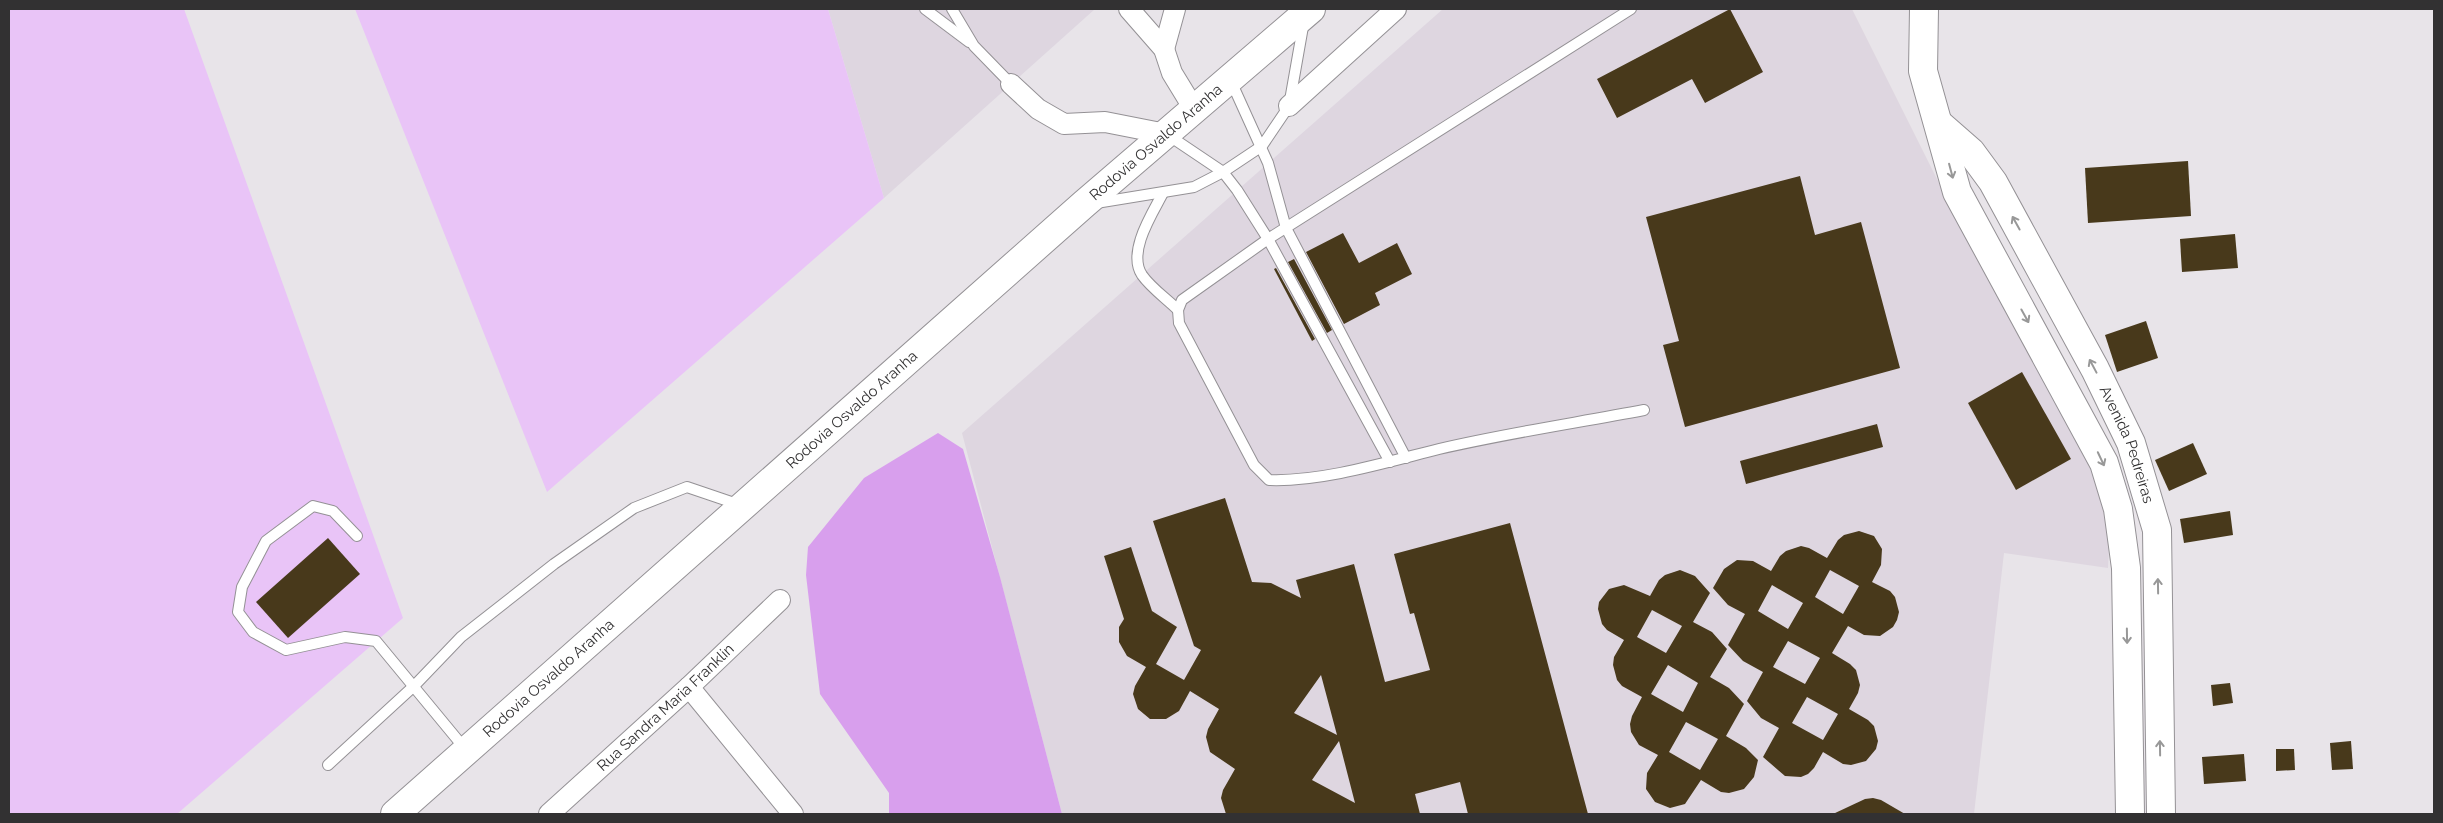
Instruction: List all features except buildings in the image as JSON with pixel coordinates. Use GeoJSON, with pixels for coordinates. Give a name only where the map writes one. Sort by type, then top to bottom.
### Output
{"type":"FeatureCollection","features":[{"type":"Feature","properties":{"kind":"main road","name":"Avenida Pedreiras"},"geometry":{"type":"LineString","coordinates":[[1924,9],[1923,71],[1957,192],[2104,463],[2118,510],[2126,568],[2130,814]]}},
{"type":"Feature","properties":{"kind":"main road","name":"Rodovia Osvaldo Aranha"},"geometry":{"type":"LineString","coordinates":[[395,814],[1084,204],[1308,11]]}},
{"type":"Feature","properties":{"kind":"main road","name":"Avenida Pedreiras"},"geometry":{"type":"LineString","coordinates":[[1939,124],[1971,152],[1994,182],[2095,369],[2131,444],[2148,495],[2157,530],[2161,814]]}},
{"type":"Feature","properties":{"kind":"main road"},"geometry":{"type":"LineString","coordinates":[[2003,275],[2034,256]]}},
{"type":"Feature","properties":{"kind":"main road"},"geometry":{"type":"LineString","coordinates":[[2118,510],[2148,495]]}},
{"type":"Feature","properties":{"kind":"main road"},"geometry":{"type":"LineString","coordinates":[[2129,784],[2161,783]]}},
{"type":"Feature","properties":{"kind":"street"},"geometry":{"type":"LineString","coordinates":[[1129,9],[1164,49],[1172,73],[1194,109]]}},
{"type":"Feature","properties":{"kind":"street"},"geometry":{"type":"LineString","coordinates":[[1164,49],[1175,9]]}},
{"type":"Feature","properties":{"kind":"street"},"geometry":{"type":"LineString","coordinates":[[1289,106],[1396,9]]}},
{"type":"Feature","properties":{"kind":"street"},"geometry":{"type":"LineString","coordinates":[[1011,84],[1038,109],[1064,124],[1106,122],[1166,134]]}},
{"type":"Feature","properties":{"kind":"street","name":"Rua Sandra Maria Franklin"},"geometry":{"type":"LineString","coordinates":[[549,814],[689,687],[780,600]]}},
{"type":"Feature","properties":{"kind":"street"},"geometry":{"type":"LineString","coordinates":[[689,687],[793,814]]}},
{"type":"Feature","properties":{"kind":"lane"},"geometry":{"type":"LineString","coordinates":[[924,9],[974,46],[1011,84]]}},
{"type":"Feature","properties":{"kind":"lane"},"geometry":{"type":"LineString","coordinates":[[952,9],[974,46]]}},
{"type":"Feature","properties":{"kind":"lane"},"geometry":{"type":"LineString","coordinates":[[1631,9],[1268,239],[1182,300],[1178,310],[1179,323],[1249,457],[1269,480],[1290,481],[1644,410]]}},
{"type":"Feature","properties":{"kind":"lane"},"geometry":{"type":"LineString","coordinates":[[1084,204],[1194,187],[1223,172],[1262,146],[1289,106],[1308,11]]}},
{"type":"Feature","properties":{"kind":"lane"},"geometry":{"type":"LineString","coordinates":[[1230,78],[1262,146],[1286,228],[1406,458]]}},
{"type":"Feature","properties":{"kind":"lane"},"geometry":{"type":"LineString","coordinates":[[1166,134],[1223,172],[1268,239],[1390,462]]}},
{"type":"Feature","properties":{"kind":"lane"},"geometry":{"type":"LineString","coordinates":[[1163,193],[1142,231],[1137,264],[1142,276],[1178,310]]}},
{"type":"Feature","properties":{"kind":"lane"},"geometry":{"type":"LineString","coordinates":[[328,765],[414,686],[461,637],[482,619],[554,564],[634,508],[687,487],[743,506]]}},
{"type":"Feature","properties":{"kind":"lane"},"geometry":{"type":"LineString","coordinates":[[357,536],[333,511],[313,506],[266,541],[242,587],[238,612],[253,632],[286,650],[344,637],[376,641],[467,751]]}},
{"type":"Feature","properties":{"kind":"shaded area"},"geometry":{"type":"Polygon","coordinates":[[[9,9],[184,9],[403,618],[177,814],[9,814],[9,9]]]}},
{"type":"Feature","properties":{"kind":"shaded area"},"geometry":{"type":"Polygon","coordinates":[[[355,9],[828,9],[884,198],[547,492],[355,9]]]}},
{"type":"Feature","properties":{"kind":"shaded area"},"geometry":{"type":"Polygon","coordinates":[[[828,9],[1095,9],[884,198],[828,9]]]}},
{"type":"Feature","properties":{"kind":"shaded area"},"geometry":{"type":"Polygon","coordinates":[[[1443,9],[1852,9],[1959,223],[2112,490],[2108,568],[2004,553],[1974,814],[1062,814],[962,433],[1443,9]]]}},
{"type":"Feature","properties":{"kind":"shaded area"},"geometry":{"type":"Polygon","coordinates":[[[938,433],[963,449],[1000,577],[1062,814],[889,814],[889,793],[820,694],[806,575],[808,547],[864,478],[938,433]]]}}]}
